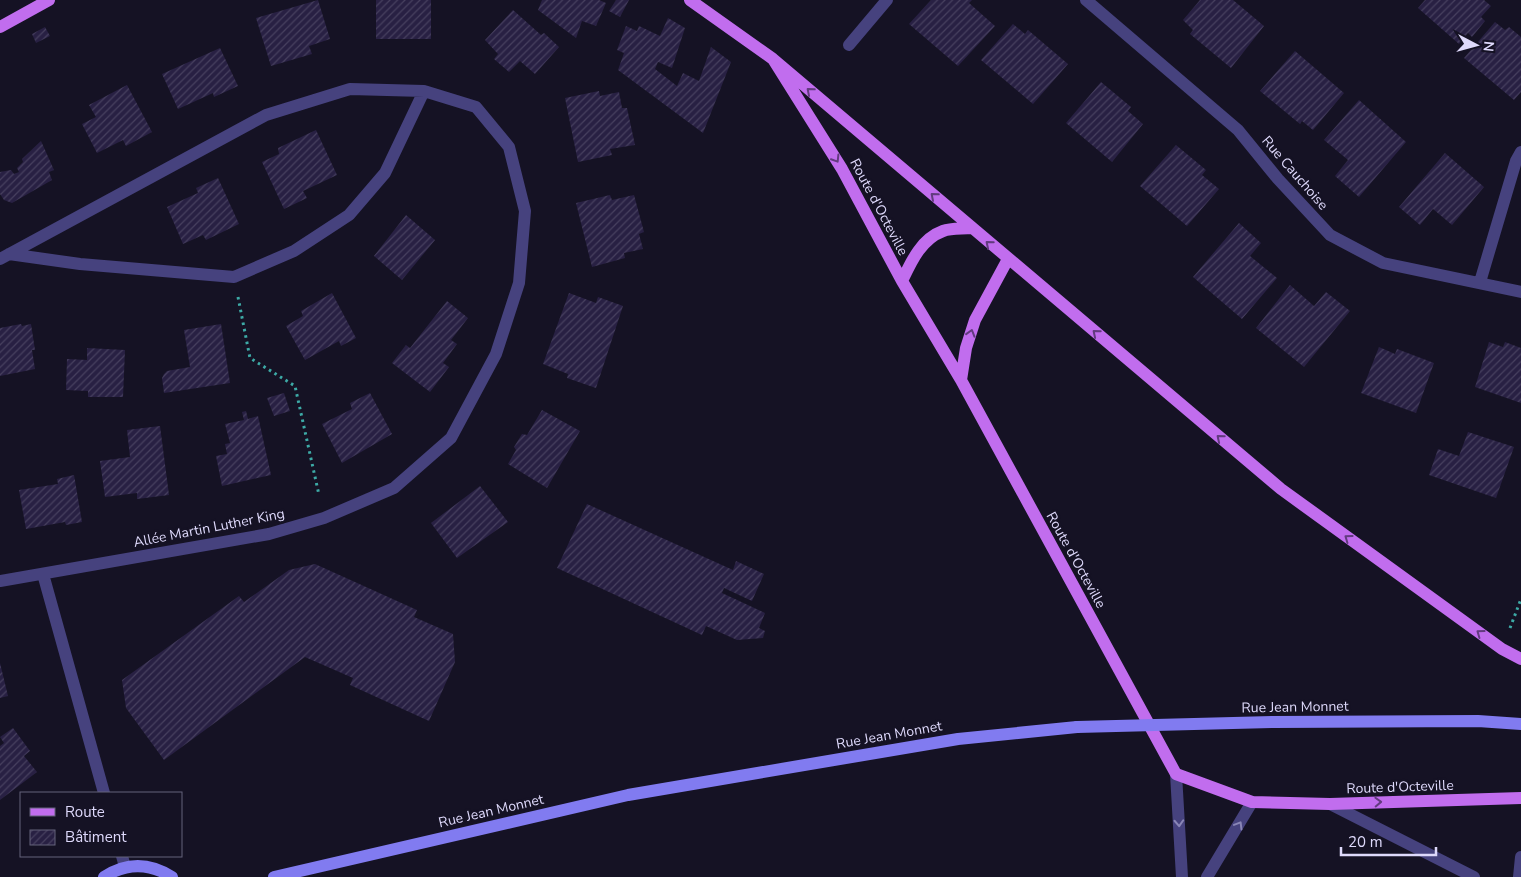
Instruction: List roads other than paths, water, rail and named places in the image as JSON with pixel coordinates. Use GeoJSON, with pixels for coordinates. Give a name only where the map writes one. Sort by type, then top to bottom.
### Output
{"type":"FeatureCollection","features":[{"type":"Feature","properties":{"kind":"main road"},"geometry":{"type":"LineString","coordinates":[[0,27],[49,0]]}},
{"type":"Feature","properties":{"kind":"main road","name":"Route d'Octeville"},"geometry":{"type":"LineString","coordinates":[[690,0],[773,59],[970,228],[1281,489],[1502,650],[1521,659]]}},
{"type":"Feature","properties":{"kind":"main road","name":"Route d'Octeville"},"geometry":{"type":"LineString","coordinates":[[773,59],[842,168],[902,281],[961,380],[1176,774],[1252,802],[1330,804],[1521,798]]}},
{"type":"Feature","properties":{"kind":"main road"},"geometry":{"type":"LineString","coordinates":[[902,281],[912,258],[928,240],[943,231],[970,228]]}},
{"type":"Feature","properties":{"kind":"main road"},"geometry":{"type":"LineString","coordinates":[[961,380],[966,348],[975,320],[1008,259]]}},
{"type":"Feature","properties":{"kind":"street"},"geometry":{"type":"LineString","coordinates":[[849,45],[887,0]]}},
{"type":"Feature","properties":{"kind":"street","name":"Rue Cauchoise"},"geometry":{"type":"LineString","coordinates":[[1086,0],[1238,130],[1278,179],[1330,235],[1383,263],[1521,292]]}},
{"type":"Feature","properties":{"kind":"street","name":"Allée Martin Luther King"},"geometry":{"type":"LineString","coordinates":[[0,580],[269,534],[324,518],[394,488],[451,438],[496,354],[519,283],[525,210],[509,146],[476,107],[424,91],[350,89],[266,114],[4,257]]}},
{"type":"Feature","properties":{"kind":"street","name":"Allée Martin Luther King"},"geometry":{"type":"LineString","coordinates":[[4,257],[234,277],[294,251],[349,215],[385,173],[424,91]]}},
{"type":"Feature","properties":{"kind":"street"},"geometry":{"type":"LineString","coordinates":[[1480,282],[1516,160],[1521,152]]}},
{"type":"Feature","properties":{"kind":"street"},"geometry":{"type":"LineString","coordinates":[[43,574],[104,792]]}},
{"type":"Feature","properties":{"kind":"street","name":"Rue Jean Monnet"},"geometry":{"type":"LineString","coordinates":[[274,877],[628,795],[958,738],[1077,727],[1273,722],[1478,721],[1521,724]]}},
{"type":"Feature","properties":{"kind":"street"},"geometry":{"type":"LineString","coordinates":[[1176,774],[1182,877]]}},
{"type":"Feature","properties":{"kind":"street"},"geometry":{"type":"LineString","coordinates":[[1207,877],[1252,802]]}},
{"type":"Feature","properties":{"kind":"street"},"geometry":{"type":"LineString","coordinates":[[1330,804],[1474,877]]}},
{"type":"Feature","properties":{"kind":"street"},"geometry":{"type":"LineString","coordinates":[[1519,877],[1521,857]]}},
{"type":"Feature","properties":{"kind":"street"},"geometry":{"type":"LineString","coordinates":[[104,877],[123,861],[150,867],[172,877]]}}]}
